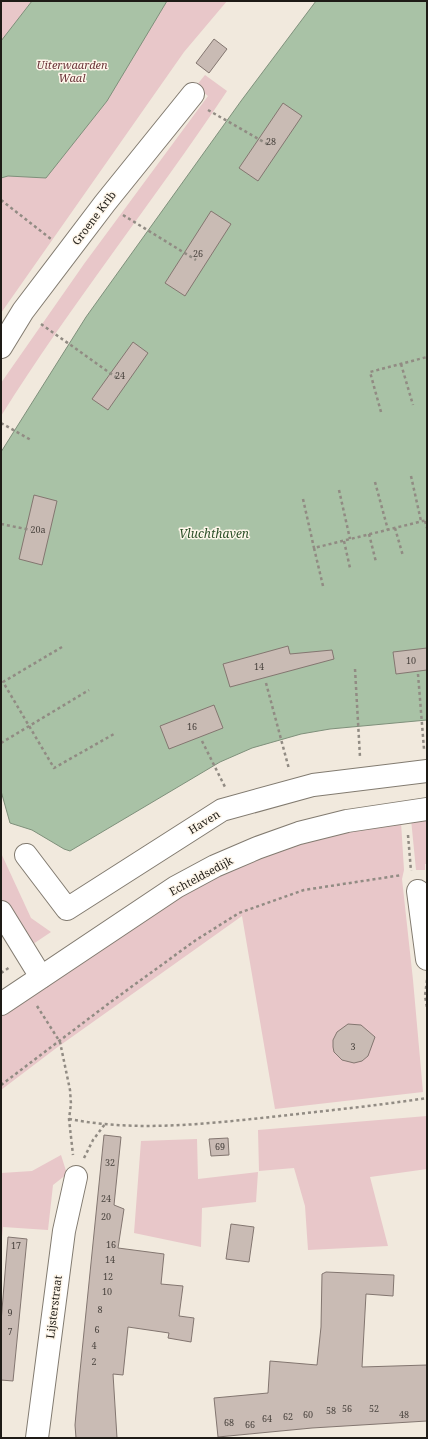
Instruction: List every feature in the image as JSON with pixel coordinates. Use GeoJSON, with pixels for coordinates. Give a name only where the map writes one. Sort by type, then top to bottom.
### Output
{"type":"FeatureCollection","features":[{"type":"Feature","properties":{"kind":"street","name":"Groene Krib"},"geometry":{"type":"LineString","coordinates":[[1,347],[23,311],[105,203],[191,96]]}},
{"type":"Feature","properties":{"kind":"street","name":"Haven"},"geometry":{"type":"LineString","coordinates":[[26,855],[67,909],[222,810],[313,785],[427,771]]}},
{"type":"Feature","properties":{"kind":"street","name":"Echteldsedijk"},"geometry":{"type":"LineString","coordinates":[[1,1004],[176,887],[215,866],[257,848],[299,833],[347,822],[427,809]]}},
{"type":"Feature","properties":{"kind":"street"},"geometry":{"type":"LineString","coordinates":[[414,881],[427,958]]}},
{"type":"Feature","properties":{"kind":"street"},"geometry":{"type":"LineString","coordinates":[[6,920],[41,977]]}},
{"type":"Feature","properties":{"kind":"street","name":"Lijsterstraat"},"geometry":{"type":"LineString","coordinates":[[37,1438],[64,1231],[76,1177]]}},
{"type":"Feature","properties":{"kind":"path"},"geometry":{"type":"LineString","coordinates":[[191,96],[269,145]]}},
{"type":"Feature","properties":{"kind":"path"},"geometry":{"type":"LineString","coordinates":[[1,200],[68,252]]}},
{"type":"Feature","properties":{"kind":"path"},"geometry":{"type":"LineString","coordinates":[[105,203],[196,260]]}},
{"type":"Feature","properties":{"kind":"path"},"geometry":{"type":"LineString","coordinates":[[23,311],[117,378]]}},
{"type":"Feature","properties":{"kind":"path"},"geometry":{"type":"LineString","coordinates":[[381,412],[370,372],[427,357]]}},
{"type":"Feature","properties":{"kind":"path"},"geometry":{"type":"LineString","coordinates":[[401,364],[413,405]]}},
{"type":"Feature","properties":{"kind":"path"},"geometry":{"type":"LineString","coordinates":[[1,423],[31,440]]}},
{"type":"Feature","properties":{"kind":"path"},"geometry":{"type":"LineString","coordinates":[[411,476],[421,521]]}},
{"type":"Feature","properties":{"kind":"path"},"geometry":{"type":"LineString","coordinates":[[375,482],[388,530]]}},
{"type":"Feature","properties":{"kind":"path"},"geometry":{"type":"LineString","coordinates":[[339,490],[350,539]]}},
{"type":"Feature","properties":{"kind":"path"},"geometry":{"type":"LineString","coordinates":[[302,499],[323,586]]}},
{"type":"Feature","properties":{"kind":"path"},"geometry":{"type":"LineString","coordinates":[[314,548],[426,520],[427,528]]}},
{"type":"Feature","properties":{"kind":"path"},"geometry":{"type":"LineString","coordinates":[[1,524],[31,530]]}},
{"type":"Feature","properties":{"kind":"path"},"geometry":{"type":"LineString","coordinates":[[395,528],[403,556]]}},
{"type":"Feature","properties":{"kind":"path"},"geometry":{"type":"LineString","coordinates":[[370,534],[376,562]]}},
{"type":"Feature","properties":{"kind":"path"},"geometry":{"type":"LineString","coordinates":[[344,541],[350,568]]}},
{"type":"Feature","properties":{"kind":"path"},"geometry":{"type":"LineString","coordinates":[[62,647],[3,682],[30,725],[54,768],[114,734]]}},
{"type":"Feature","properties":{"kind":"path"},"geometry":{"type":"LineString","coordinates":[[355,669],[360,742]]}},
{"type":"Feature","properties":{"kind":"path"},"geometry":{"type":"LineString","coordinates":[[418,674],[423,734]]}},
{"type":"Feature","properties":{"kind":"path"},"geometry":{"type":"LineString","coordinates":[[266,683],[284,752]]}},
{"type":"Feature","properties":{"kind":"path"},"geometry":{"type":"LineString","coordinates":[[1,743],[89,690]]}},
{"type":"Feature","properties":{"kind":"path"},"geometry":{"type":"LineString","coordinates":[[202,741],[221,781]]}},
{"type":"Feature","properties":{"kind":"path"},"geometry":{"type":"LineString","coordinates":[[408,832],[414,881]]}},
{"type":"Feature","properties":{"kind":"path"},"geometry":{"type":"LineString","coordinates":[[1,1085],[60,1042],[112,1001],[196,940],[239,912],[304,890],[403,875]]}},
{"type":"Feature","properties":{"kind":"path"},"geometry":{"type":"LineString","coordinates":[[427,978],[425,996],[427,1007]]}},
{"type":"Feature","properties":{"kind":"path"},"geometry":{"type":"LineString","coordinates":[[37,1005],[60,1042],[70,1090],[71,1104],[69,1119],[76,1177]]}},
{"type":"Feature","properties":{"kind":"path"},"geometry":{"type":"LineString","coordinates":[[69,1119],[138,1127],[247,1120],[383,1105],[427,1098]]}},
{"type":"Feature","properties":{"kind":"path"},"geometry":{"type":"LineString","coordinates":[[76,1177],[93,1140],[105,1124]]}},
{"type":"Feature","properties":{"kind":"green space","name":"Uiterwaarden Waal"},"geometry":{"type":"Polygon","coordinates":[[[1,1],[227,1],[184,52],[1,313],[1,1]]]}},
{"type":"Feature","properties":{"kind":"green space"},"geometry":{"type":"Polygon","coordinates":[[[205,75],[227,91],[56,333],[1,416],[1,383],[84,264],[208,96],[196,86],[205,75]]]}},
{"type":"Feature","properties":{"kind":"green space"},"geometry":{"type":"Polygon","coordinates":[[[427,818],[427,864],[425,864],[425,870],[416,870],[411,819],[427,818]]]}},
{"type":"Feature","properties":{"kind":"green space"},"geometry":{"type":"Polygon","coordinates":[[[401,822],[404,870],[402,879],[423,1092],[275,1109],[242,916],[55,1049],[1,1090],[1,1016],[103,945],[174,900],[247,862],[314,838],[401,822]]]}},
{"type":"Feature","properties":{"kind":"green space"},"geometry":{"type":"Polygon","coordinates":[[[1,853],[31,918],[51,932],[30,946],[1,901],[1,853]]]}},
{"type":"Feature","properties":{"kind":"green space"},"geometry":{"type":"Polygon","coordinates":[[[427,1116],[427,1169],[370,1177],[388,1246],[308,1250],[305,1206],[294,1168],[259,1171],[258,1130],[427,1116]]]}},
{"type":"Feature","properties":{"kind":"green space"},"geometry":{"type":"Polygon","coordinates":[[[197,1139],[198,1179],[258,1172],[256,1202],[202,1208],[201,1247],[134,1233],[141,1141],[197,1139]]]}},
{"type":"Feature","properties":{"kind":"green space"},"geometry":{"type":"Polygon","coordinates":[[[61,1155],[67,1174],[53,1185],[48,1230],[3,1227],[1,1247],[1,1173],[32,1171],[61,1155]]]}},
{"type":"Feature","properties":{"kind":"water","name":"Uiterwaarden Waal"},"geometry":{"type":"Polygon","coordinates":[[[32,1],[167,1],[107,101],[46,178],[8,176],[1,178],[1,41],[32,1]]]}},
{"type":"Feature","properties":{"kind":"water","name":"Vluchthaven"},"geometry":{"type":"Polygon","coordinates":[[[316,1],[427,1],[427,720],[330,729],[301,734],[252,748],[220,762],[70,851],[32,830],[10,823],[1,791],[1,452],[86,317],[241,101],[316,1]]]}},
{"type":"Feature","properties":{"kind":"building"},"geometry":{"type":"Polygon","coordinates":[[[214,39],[227,49],[209,73],[196,63],[214,39]]]}},
{"type":"Feature","properties":{"kind":"building"},"geometry":{"type":"Polygon","coordinates":[[[283,103],[302,116],[258,181],[239,168],[283,103]]]}},
{"type":"Feature","properties":{"kind":"building"},"geometry":{"type":"Polygon","coordinates":[[[211,211],[231,224],[185,296],[165,283],[211,211]]]}},
{"type":"Feature","properties":{"kind":"building"},"geometry":{"type":"Polygon","coordinates":[[[133,342],[148,353],[108,410],[92,399],[133,342]]]}},
{"type":"Feature","properties":{"kind":"building"},"geometry":{"type":"Polygon","coordinates":[[[34,495],[57,501],[42,565],[19,559],[34,495]]]}},
{"type":"Feature","properties":{"kind":"building"},"geometry":{"type":"Polygon","coordinates":[[[288,646],[290,654],[332,650],[334,659],[230,687],[223,664],[288,646]]]}},
{"type":"Feature","properties":{"kind":"building"},"geometry":{"type":"Polygon","coordinates":[[[427,648],[427,670],[396,674],[393,652],[427,648]]]}},
{"type":"Feature","properties":{"kind":"building"},"geometry":{"type":"Polygon","coordinates":[[[214,705],[223,728],[169,749],[160,726],[214,705]]]}},
{"type":"Feature","properties":{"kind":"building"},"geometry":{"type":"Polygon","coordinates":[[[348,1024],[361,1025],[375,1037],[368,1056],[362,1061],[354,1063],[342,1060],[334,1052],[333,1040],[337,1032],[348,1024]]]}},
{"type":"Feature","properties":{"kind":"building"},"geometry":{"type":"Polygon","coordinates":[[[104,1135],[121,1137],[114,1205],[124,1209],[118,1248],[164,1254],[161,1284],[183,1286],[179,1316],[194,1318],[191,1342],[168,1338],[169,1333],[128,1327],[123,1375],[113,1374],[117,1438],[76,1438],[75,1425],[78,1391],[104,1135]]]}},
{"type":"Feature","properties":{"kind":"building"},"geometry":{"type":"Polygon","coordinates":[[[228,1138],[229,1155],[211,1156],[209,1139],[228,1138]]]}},
{"type":"Feature","properties":{"kind":"building"},"geometry":{"type":"Polygon","coordinates":[[[231,1224],[254,1227],[249,1262],[226,1259],[231,1224]]]}},
{"type":"Feature","properties":{"kind":"building"},"geometry":{"type":"Polygon","coordinates":[[[8,1237],[27,1239],[13,1381],[1,1380],[1,1322],[8,1237]]]}},
{"type":"Feature","properties":{"kind":"building"},"geometry":{"type":"Polygon","coordinates":[[[326,1272],[394,1275],[393,1296],[366,1294],[362,1367],[427,1365],[427,1421],[312,1428],[218,1437],[214,1398],[268,1393],[270,1361],[317,1365],[321,1327],[322,1274],[326,1272]]]}}]}
